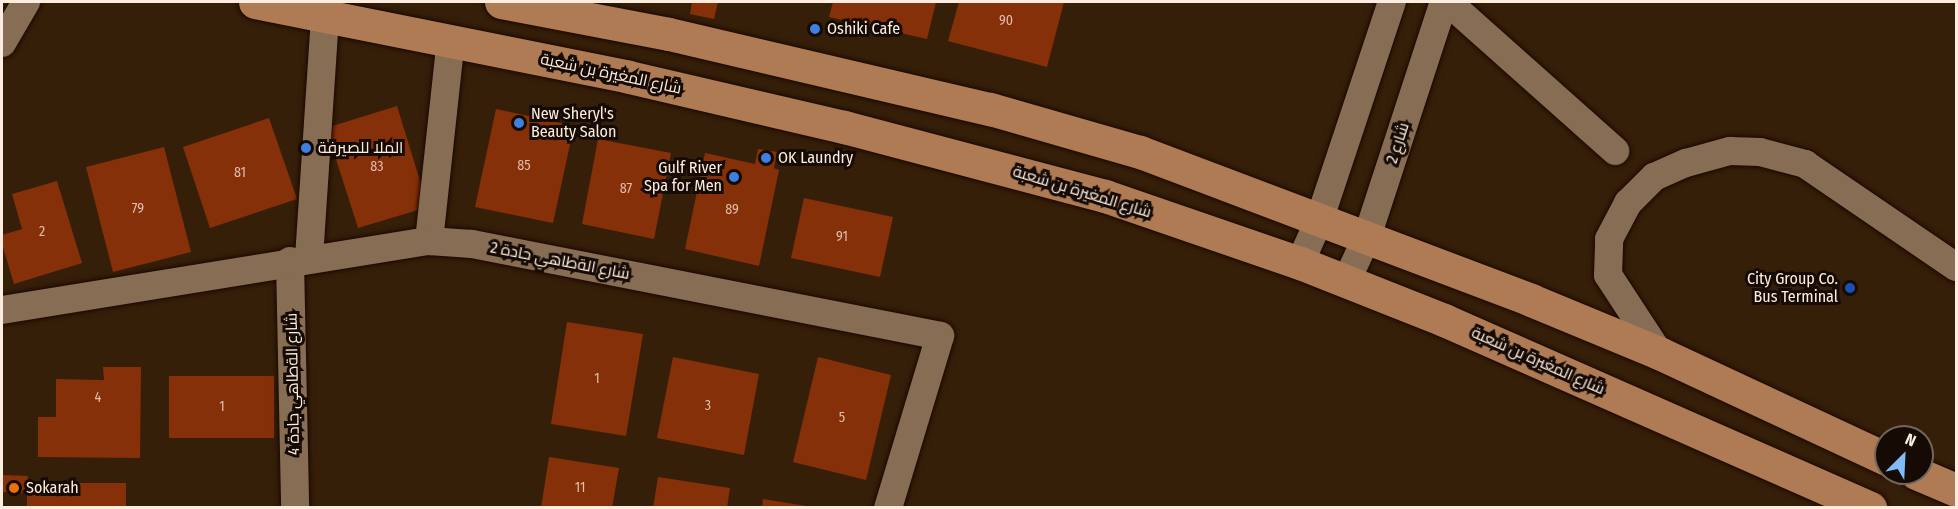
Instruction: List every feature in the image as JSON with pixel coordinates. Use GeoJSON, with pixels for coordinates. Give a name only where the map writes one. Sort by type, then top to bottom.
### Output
{"type":"FeatureCollection","features":[{"type":"Feature","properties":{"kind":"main road","name":"شارع المغيرة بن شعبة"},"geometry":{"type":"LineString","coordinates":[[255,2],[325,8],[451,40],[629,77],[975,160],[1106,196],[1300,263],[1444,320],[1870,507]]}},
{"type":"Feature","properties":{"kind":"main road"},"geometry":{"type":"LineString","coordinates":[[501,2],[669,34],[990,109],[1140,152],[1320,218],[1659,353],[1874,453]]}},
{"type":"Feature","properties":{"kind":"main road"},"geometry":{"type":"LineString","coordinates":[[1934,481],[1956,490]]}},
{"type":"Feature","properties":{"kind":"street"},"geometry":{"type":"LineString","coordinates":[[2,44],[26,2]]}},
{"type":"Feature","properties":{"kind":"street"},"geometry":{"type":"LineString","coordinates":[[1300,263],[1320,218],[1392,2]]}},
{"type":"Feature","properties":{"kind":"street","name":"شارع 2"},"geometry":{"type":"LineString","coordinates":[[1346,282],[1367,237],[1444,2]]}},
{"type":"Feature","properties":{"kind":"street"},"geometry":{"type":"LineString","coordinates":[[1448,2],[1616,151]]}},
{"type":"Feature","properties":{"kind":"street","name":"شارع الةطاهي جادة 4"},"geometry":{"type":"LineString","coordinates":[[296,507],[300,260],[325,8]]}},
{"type":"Feature","properties":{"kind":"street"},"geometry":{"type":"LineString","coordinates":[[429,241],[451,40]]}},
{"type":"Feature","properties":{"kind":"street"},"geometry":{"type":"LineString","coordinates":[[1659,353],[1608,275],[1609,239],[1628,203],[1654,177],[1686,162],[1730,151],[1760,152],[1805,164],[1956,267]]}},
{"type":"Feature","properties":{"kind":"street","name":"شارع الةطاهي جادة 2"},"geometry":{"type":"LineString","coordinates":[[2,310],[300,260],[429,241],[472,244],[940,336],[888,507]]}},
{"type":"Feature","properties":{"kind":"street"},"geometry":{"type":"LineString","coordinates":[[1934,476],[1956,480]]}},
{"type":"Feature","properties":{"kind":"building"},"geometry":{"type":"Polygon","coordinates":[[[692,2],[718,2],[714,19],[690,14],[692,2]]]}},
{"type":"Feature","properties":{"kind":"building"},"geometry":{"type":"Polygon","coordinates":[[[833,2],[936,2],[927,39],[829,17],[833,2]]]}},
{"type":"Feature","properties":{"kind":"building"},"geometry":{"type":"Polygon","coordinates":[[[959,2],[1064,2],[1047,67],[948,41],[959,2]]]}},
{"type":"Feature","properties":{"kind":"building"},"geometry":{"type":"Polygon","coordinates":[[[397,106],[428,207],[358,228],[326,128],[397,106]]]}},
{"type":"Feature","properties":{"kind":"building"},"geometry":{"type":"Polygon","coordinates":[[[496,109],[574,126],[553,223],[475,207],[496,109]]]}},
{"type":"Feature","properties":{"kind":"building"},"geometry":{"type":"Polygon","coordinates":[[[269,118],[297,199],[210,228],[183,147],[269,118]]]}},
{"type":"Feature","properties":{"kind":"building"},"geometry":{"type":"Polygon","coordinates":[[[598,139],[671,153],[654,239],[582,224],[598,139]]]}},
{"type":"Feature","properties":{"kind":"building"},"geometry":{"type":"Polygon","coordinates":[[[164,147],[191,252],[113,272],[86,167],[164,147]]]}},
{"type":"Feature","properties":{"kind":"building"},"geometry":{"type":"Polygon","coordinates":[[[758,149],[777,152],[774,168],[779,170],[759,266],[685,249],[705,153],[755,164],[758,149]]]}},
{"type":"Feature","properties":{"kind":"building"},"geometry":{"type":"Polygon","coordinates":[[[57,181],[82,263],[14,284],[2,244],[2,235],[22,229],[12,194],[57,181]]]}},
{"type":"Feature","properties":{"kind":"building"},"geometry":{"type":"Polygon","coordinates":[[[804,198],[893,217],[880,277],[791,258],[804,198]]]}},
{"type":"Feature","properties":{"kind":"building"},"geometry":{"type":"Polygon","coordinates":[[[567,322],[643,334],[626,436],[551,424],[567,322]]]}},
{"type":"Feature","properties":{"kind":"building"},"geometry":{"type":"Polygon","coordinates":[[[673,357],[759,374],[744,455],[657,438],[673,357]]]}},
{"type":"Feature","properties":{"kind":"building"},"geometry":{"type":"Polygon","coordinates":[[[818,357],[891,375],[866,480],[793,462],[818,357]]]}},
{"type":"Feature","properties":{"kind":"building"},"geometry":{"type":"Polygon","coordinates":[[[103,367],[141,367],[140,458],[38,457],[38,417],[56,417],[56,379],[104,380],[103,367]]]}},
{"type":"Feature","properties":{"kind":"building"},"geometry":{"type":"Polygon","coordinates":[[[169,376],[274,376],[274,438],[169,438],[169,376]]]}},
{"type":"Feature","properties":{"kind":"building"},"geometry":{"type":"Polygon","coordinates":[[[549,457],[619,468],[612,508],[541,508],[549,457]]]}},
{"type":"Feature","properties":{"kind":"building"},"geometry":{"type":"Polygon","coordinates":[[[2,475],[28,476],[27,483],[126,483],[126,508],[27,508],[27,493],[2,492],[2,475]]]}},
{"type":"Feature","properties":{"kind":"building"},"geometry":{"type":"Polygon","coordinates":[[[658,477],[730,488],[727,508],[653,508],[658,477]]]}},
{"type":"Feature","properties":{"kind":"building"},"geometry":{"type":"Polygon","coordinates":[[[763,499],[806,506],[806,508],[762,508],[763,499]]]}},
{"type":"Feature","properties":{"kind":"place","name":"Oshiki Cafe"},"geometry":{"type":"Point","coordinates":[815,29]}},
{"type":"Feature","properties":{"kind":"place","name":"New Sheryl's Beauty Salon"},"geometry":{"type":"Point","coordinates":[519,123]}},
{"type":"Feature","properties":{"kind":"place","name":"الملا للصيرفة"},"geometry":{"type":"Point","coordinates":[306,148]}},
{"type":"Feature","properties":{"kind":"place","name":"OK Laundry"},"geometry":{"type":"Point","coordinates":[766,158]}},
{"type":"Feature","properties":{"kind":"place","name":"Gulf River Spa for Men"},"geometry":{"type":"Point","coordinates":[734,177]}},
{"type":"Feature","properties":{"kind":"place","name":"City Group Co. Bus Terminal"},"geometry":{"type":"Point","coordinates":[1850,288]}},
{"type":"Feature","properties":{"kind":"place","name":"Sokarah"},"geometry":{"type":"Point","coordinates":[14,488]}}]}
